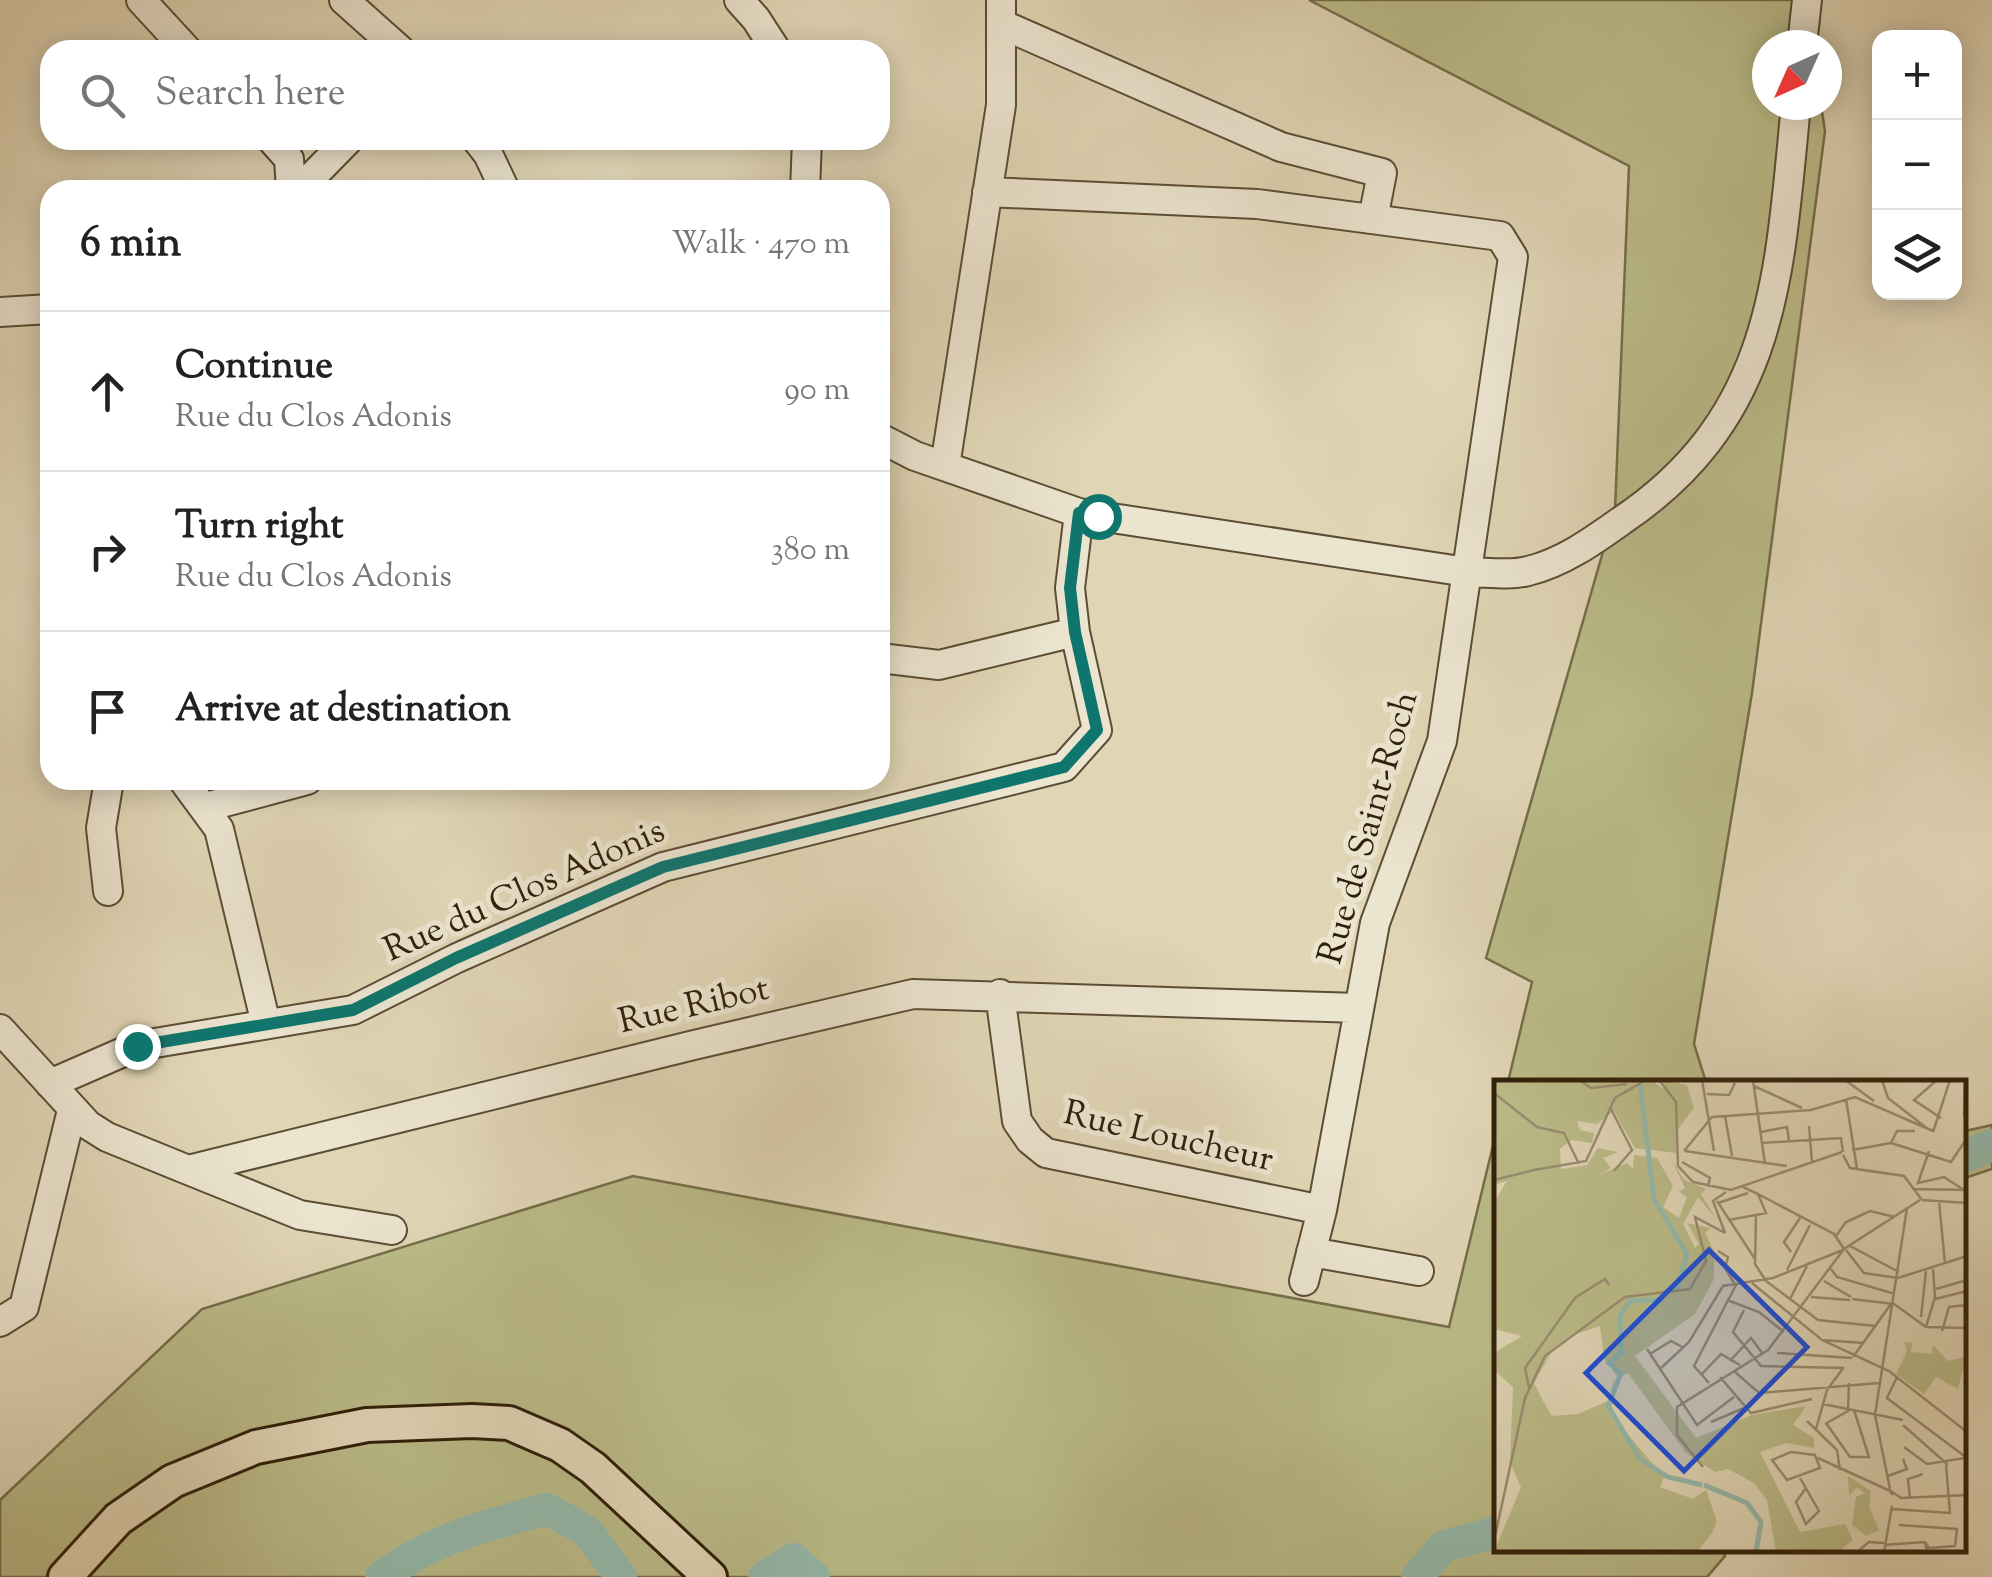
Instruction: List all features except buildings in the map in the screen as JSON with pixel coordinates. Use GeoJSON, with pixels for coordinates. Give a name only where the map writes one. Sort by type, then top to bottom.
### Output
{"type":"FeatureCollection","features":[{"type":"Feature","properties":{"kind":"main road"},"geometry":{"type":"LineString","coordinates":[[64,1577],[118,1519],[173,1481],[256,1447],[367,1425],[472,1421],[509,1424],[560,1445],[594,1468],[710,1577]]}},
{"type":"Feature","properties":{"kind":"street"},"geometry":{"type":"LineString","coordinates":[[141,0],[179,40]]}},
{"type":"Feature","properties":{"kind":"street"},"geometry":{"type":"LineString","coordinates":[[344,0],[389,40]]}},
{"type":"Feature","properties":{"kind":"street"},"geometry":{"type":"LineString","coordinates":[[739,0],[770,40]]}},
{"type":"Feature","properties":{"kind":"street"},"geometry":{"type":"LineString","coordinates":[[1804,30],[1807,0]]}},
{"type":"Feature","properties":{"kind":"street"},"geometry":{"type":"LineString","coordinates":[[945,466],[1001,105],[1001,12],[1281,147],[1382,173],[1373,220],[1257,204],[988,192]]}},
{"type":"Feature","properties":{"kind":"street"},"geometry":{"type":"LineString","coordinates":[[890,443],[915,456],[1079,513],[1467,572],[1526,572],[1577,551],[1655,499],[1710,440],[1738,398],[1759,349],[1780,261],[1794,120]]}},
{"type":"Feature","properties":{"kind":"street"},"geometry":{"type":"LineString","coordinates":[[281,150],[289,159],[293,180]]}},
{"type":"Feature","properties":{"kind":"street"},"geometry":{"type":"LineString","coordinates":[[306,180],[337,150]]}},
{"type":"Feature","properties":{"kind":"street"},"geometry":{"type":"LineString","coordinates":[[485,150],[500,180]]}},
{"type":"Feature","properties":{"kind":"street"},"geometry":{"type":"LineString","coordinates":[[805,180],[807,150]]}},
{"type":"Feature","properties":{"kind":"street","name":"Rue de Saint-Roch"},"geometry":{"type":"LineString","coordinates":[[1304,1280],[1322,1210],[1375,923],[1442,741],[1513,257],[1500,236],[1373,220]]}},
{"type":"Feature","properties":{"kind":"street"},"geometry":{"type":"LineString","coordinates":[[0,312],[40,309]]}},
{"type":"Feature","properties":{"kind":"street","name":"Rue du Clos Adonis"},"geometry":{"type":"LineString","coordinates":[[50,1084],[137,1046],[353,1010],[456,958],[663,867],[1064,767],[1097,730],[1075,632],[1070,588],[1079,513]]}},
{"type":"Feature","properties":{"kind":"street"},"geometry":{"type":"LineString","coordinates":[[890,659],[940,665],[1075,632]]}},
{"type":"Feature","properties":{"kind":"street"},"geometry":{"type":"LineString","coordinates":[[107,790],[101,828],[108,890]]}},
{"type":"Feature","properties":{"kind":"street"},"geometry":{"type":"LineString","coordinates":[[192,790],[218,829],[229,861],[266,1024]]}},
{"type":"Feature","properties":{"kind":"street"},"geometry":{"type":"LineString","coordinates":[[206,807],[270,790]]}},
{"type":"Feature","properties":{"kind":"street","name":"Rue Ribot"},"geometry":{"type":"LineString","coordinates":[[188,1170],[694,1044],[913,994],[1359,1008]]}},
{"type":"Feature","properties":{"kind":"street","name":"Rue Loucheur"},"geometry":{"type":"LineString","coordinates":[[1000,994],[1017,1121],[1030,1140],[1046,1153],[1322,1210]]}},
{"type":"Feature","properties":{"kind":"street"},"geometry":{"type":"LineString","coordinates":[[0,1029],[72,1110],[107,1137],[300,1216],[392,1230]]}},
{"type":"Feature","properties":{"kind":"street"},"geometry":{"type":"LineString","coordinates":[[0,1322],[24,1307],[72,1110]]}},
{"type":"Feature","properties":{"kind":"street"},"geometry":{"type":"LineString","coordinates":[[1311,1252],[1420,1271]]}},
{"type":"Feature","properties":{"kind":"green space"},"geometry":{"type":"Polygon","coordinates":[[[1309,0],[1808,0],[1812,30],[1752,30],[1752,120],[1823,120],[1825,131],[1752,693],[1694,1044],[1705,1080],[1508,1080],[1532,982],[1486,958],[1615,510],[1629,166],[1309,0]]]}},
{"type":"Feature","properties":{"kind":"green space"},"geometry":{"type":"Polygon","coordinates":[[[1992,1125],[1992,1169],[1967,1177],[1967,1131],[1992,1125]]]}},
{"type":"Feature","properties":{"kind":"green space"},"geometry":{"type":"Polygon","coordinates":[[[1494,1141],[1494,1552],[1723,1552],[1725,1556],[1707,1577],[0,1577],[0,1500],[202,1309],[633,1176],[1449,1327],[1494,1141]]]}},
{"type":"Feature","properties":{"kind":"waterway"},"geometry":{"type":"LineString","coordinates":[[1967,1156],[1992,1145]]}},
{"type":"Feature","properties":{"kind":"waterway"},"geometry":{"type":"LineString","coordinates":[[381,1577],[440,1543],[547,1509],[587,1531],[621,1577]]}},
{"type":"Feature","properties":{"kind":"waterway"},"geometry":{"type":"LineString","coordinates":[[1417,1577],[1444,1546],[1494,1533]]}},
{"type":"Feature","properties":{"kind":"waterway"},"geometry":{"type":"LineString","coordinates":[[764,1577],[794,1559],[814,1577]]}},
{"type":"Feature","properties":{"kind":"route"},"geometry":{"type":"LineString","coordinates":[[137,1046],[353,1010],[456,958],[663,867],[1064,767],[1097,730],[1075,632],[1070,588],[1079,513],[1098,516]]}}]}
